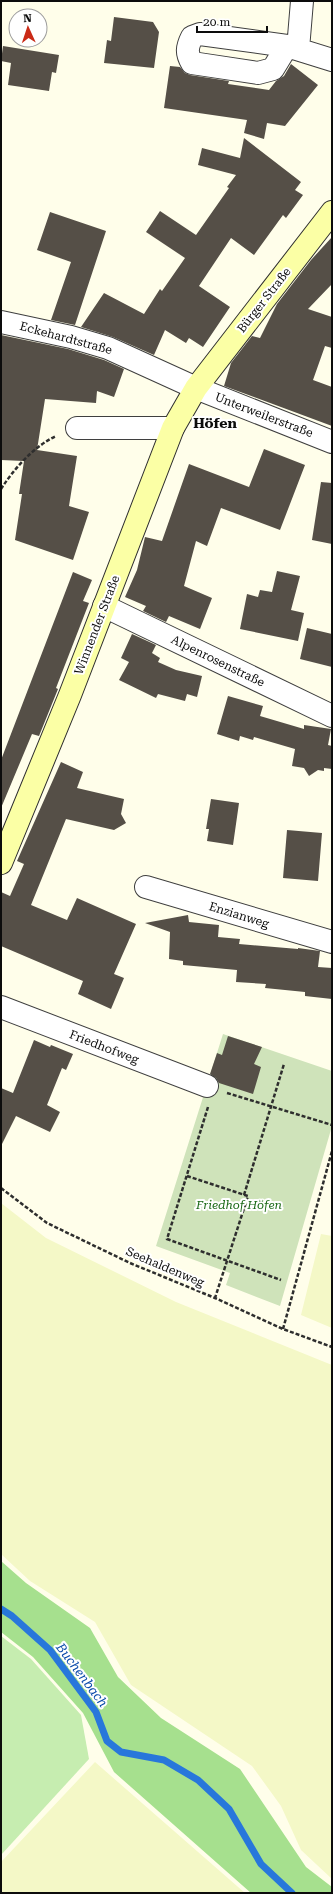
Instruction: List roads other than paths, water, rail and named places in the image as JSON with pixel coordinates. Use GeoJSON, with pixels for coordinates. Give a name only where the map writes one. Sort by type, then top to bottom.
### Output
{"type":"FeatureCollection","features":[{"type":"Feature","properties":{"kind":"street"},"geometry":{"type":"LineString","coordinates":[[302,1],[293,48],[332,60]]}},
{"type":"Feature","properties":{"kind":"street","name":"Bürger Straße"},"geometry":{"type":"LineString","coordinates":[[196,388],[332,212]]}},
{"type":"Feature","properties":{"kind":"street","name":"Eckehardtstraße"},"geometry":{"type":"LineString","coordinates":[[1,322],[71,337],[108,348],[196,388]]}},
{"type":"Feature","properties":{"kind":"street","name":"Winnender Straße"},"geometry":{"type":"LineString","coordinates":[[1,863],[67,702],[173,428],[196,388]]}},
{"type":"Feature","properties":{"kind":"street","name":"Unterweilerstraße"},"geometry":{"type":"LineString","coordinates":[[196,388],[332,442]]}},
{"type":"Feature","properties":{"kind":"street"},"geometry":{"type":"LineString","coordinates":[[77,428],[173,428]]}},
{"type":"Feature","properties":{"kind":"street","name":"Alpenrosenstraße"},"geometry":{"type":"LineString","coordinates":[[104,606],[332,716]]}},
{"type":"Feature","properties":{"kind":"street","name":"Enzianweg"},"geometry":{"type":"LineString","coordinates":[[146,887],[332,942]]}},
{"type":"Feature","properties":{"kind":"street","name":"Friedhofweg"},"geometry":{"type":"LineString","coordinates":[[1,1007],[210,1087]]}},
{"type":"Feature","properties":{"kind":"waterway","name":"Buchenbach"},"geometry":{"type":"LineString","coordinates":[[1,1609],[12,1616],[50,1650],[96,1712],[107,1741],[121,1752],[164,1760],[198,1780],[229,1809],[261,1864],[292,1893]]}},
{"type":"Feature","properties":{"kind":"district","name":"Höfen"},"geometry":{"type":"Point","coordinates":[215,423]}},
{"type":"Feature","properties":{"kind":"park label","name":"Friedhof Höfen"},"geometry":{"type":"Point","coordinates":[239,1205]}}]}
